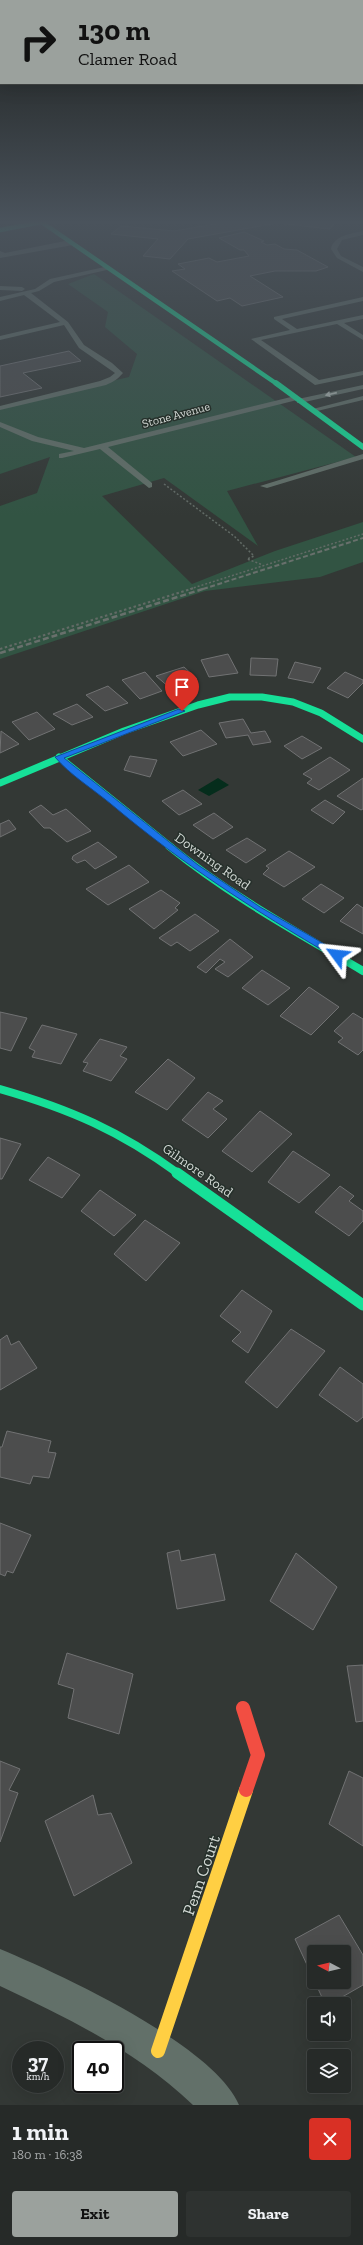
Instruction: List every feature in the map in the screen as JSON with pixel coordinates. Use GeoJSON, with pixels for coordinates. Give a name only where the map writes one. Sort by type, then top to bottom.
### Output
{"type":"FeatureCollection","features":[{"type":"Feature","properties":{"kind":"street"},"geometry":{"type":"LineString","coordinates":[[185,319],[249,363],[363,447]]}},
{"type":"Feature","properties":{"kind":"street"},"geometry":{"type":"LineString","coordinates":[[0,783],[59,757],[143,724],[208,702],[229,698],[272,698],[294,702],[312,709],[363,739]]}},
{"type":"Feature","properties":{"kind":"street","name":"Downing Road"},"geometry":{"type":"LineString","coordinates":[[59,757],[141,825],[195,867],[258,909],[363,971]]}},
{"type":"Feature","properties":{"kind":"street","name":"Gilmore Road"},"geometry":{"type":"LineString","coordinates":[[0,1089],[38,1098],[79,1113],[117,1132],[143,1148],[363,1305]]}},
{"type":"Feature","properties":{"kind":"street","name":"Penn Court"},"geometry":{"type":"LineString","coordinates":[[158,2051],[258,1755],[242,1708]]}},
{"type":"Feature","properties":{"kind":"street"},"geometry":{"type":"LineString","coordinates":[[0,1966],[88,2009],[158,2051],[183,2070],[220,2105]]}},
{"type":"Feature","properties":{"kind":"lane"},"geometry":{"type":"LineString","coordinates":[[0,408],[103,383],[113,379],[119,373],[112,364],[77,342],[71,327],[61,319]]}},
{"type":"Feature","properties":{"kind":"lane"},"geometry":{"type":"LineString","coordinates":[[278,319],[296,331]]}},
{"type":"Feature","properties":{"kind":"lane"},"geometry":{"type":"LineString","coordinates":[[352,319],[255,339],[318,383],[363,373]]}},
{"type":"Feature","properties":{"kind":"lane"},"geometry":{"type":"LineString","coordinates":[[338,322],[363,338]]}},
{"type":"Feature","properties":{"kind":"lane"},"geometry":{"type":"LineString","coordinates":[[0,338],[66,323]]}},
{"type":"Feature","properties":{"kind":"lane","name":"Stone Avenue"},"geometry":{"type":"LineString","coordinates":[[62,456],[297,399],[363,387]]}},
{"type":"Feature","properties":{"kind":"lane"},"geometry":{"type":"LineString","coordinates":[[313,410],[363,398]]}},
{"type":"Feature","properties":{"kind":"lane"},"geometry":{"type":"LineString","coordinates":[[0,424],[35,439],[84,451]]}},
{"type":"Feature","properties":{"kind":"lane"},"geometry":{"type":"LineString","coordinates":[[102,446],[149,485]]}},
{"type":"Feature","properties":{"kind":"lane"},"geometry":{"type":"LineString","coordinates":[[264,486],[363,456]]}},
{"type":"Feature","properties":{"kind":"path"},"geometry":{"type":"LineString","coordinates":[[129,469],[147,472],[234,536],[254,556],[248,559],[264,565]]}},
{"type":"Feature","properties":{"kind":"path"},"geometry":{"type":"LineString","coordinates":[[0,649],[363,534]]}},
{"type":"Feature","properties":{"kind":"shaded area"},"geometry":{"type":"Polygon","coordinates":[[[107,319],[159,319],[356,457],[227,491],[258,546],[164,478],[102,496],[192,584],[275,551],[363,522],[363,562],[320,577],[205,591],[0,659],[0,506],[37,493],[50,457],[0,474],[0,407],[129,377],[137,354],[105,327],[107,319]]]}},
{"type":"Feature","properties":{"kind":"shaded area"},"geometry":{"type":"Polygon","coordinates":[[[218,778],[229,785],[209,796],[198,790],[218,778]]]}},
{"type":"Feature","properties":{"kind":"building"},"geometry":{"type":"Polygon","coordinates":[[[69,351],[81,361],[23,373],[42,388],[0,397],[0,366],[69,351]]]}},
{"type":"Feature","properties":{"kind":"building"},"geometry":{"type":"Polygon","coordinates":[[[228,654],[238,673],[209,677],[201,660],[228,654]]]}},
{"type":"Feature","properties":{"kind":"building"},"geometry":{"type":"Polygon","coordinates":[[[251,658],[278,659],[276,676],[250,675],[251,658]]]}},
{"type":"Feature","properties":{"kind":"building"},"geometry":{"type":"Polygon","coordinates":[[[295,662],[321,668],[313,683],[288,678],[295,662]]]}},
{"type":"Feature","properties":{"kind":"building"},"geometry":{"type":"Polygon","coordinates":[[[184,667],[197,679],[170,688],[156,676],[184,667]]]}},
{"type":"Feature","properties":{"kind":"building"},"geometry":{"type":"Polygon","coordinates":[[[145,672],[162,691],[140,699],[122,680],[145,672]]]}},
{"type":"Feature","properties":{"kind":"building"},"geometry":{"type":"Polygon","coordinates":[[[345,672],[363,680],[363,683],[348,698],[327,688],[345,672]]]}},
{"type":"Feature","properties":{"kind":"building"},"geometry":{"type":"Polygon","coordinates":[[[108,686],[128,703],[105,711],[86,695],[108,686]]]}},
{"type":"Feature","properties":{"kind":"building"},"geometry":{"type":"Polygon","coordinates":[[[77,704],[93,717],[72,725],[53,714],[77,704]]]}},
{"type":"Feature","properties":{"kind":"building"},"geometry":{"type":"Polygon","coordinates":[[[37,712],[55,729],[29,740],[12,722],[37,712]]]}},
{"type":"Feature","properties":{"kind":"building"},"geometry":{"type":"Polygon","coordinates":[[[243,719],[251,733],[265,731],[271,742],[253,745],[248,735],[226,738],[219,723],[243,719]]]}},
{"type":"Feature","properties":{"kind":"building"},"geometry":{"type":"Polygon","coordinates":[[[201,730],[217,744],[183,756],[170,742],[201,730]]]}},
{"type":"Feature","properties":{"kind":"building"},"geometry":{"type":"Polygon","coordinates":[[[1,731],[19,744],[0,753],[1,731]]]}},
{"type":"Feature","properties":{"kind":"building"},"geometry":{"type":"Polygon","coordinates":[[[302,736],[322,748],[302,759],[284,746],[302,736]]]}},
{"type":"Feature","properties":{"kind":"building"},"geometry":{"type":"Polygon","coordinates":[[[130,756],[157,760],[150,777],[124,770],[130,756]]]}},
{"type":"Feature","properties":{"kind":"building"},"geometry":{"type":"Polygon","coordinates":[[[330,757],[350,770],[319,790],[307,783],[312,779],[303,774],[330,757]]]}},
{"type":"Feature","properties":{"kind":"building"},"geometry":{"type":"Polygon","coordinates":[[[363,778],[363,809],[361,810],[337,796],[363,778]]]}},
{"type":"Feature","properties":{"kind":"building"},"geometry":{"type":"Polygon","coordinates":[[[183,790],[202,804],[179,815],[162,801],[183,790]]]}},
{"type":"Feature","properties":{"kind":"building"},"geometry":{"type":"Polygon","coordinates":[[[325,800],[345,812],[333,824],[311,810],[325,800]]]}},
{"type":"Feature","properties":{"kind":"building"},"geometry":{"type":"Polygon","coordinates":[[[41,805],[53,815],[66,809],[91,831],[67,842],[50,828],[44,828],[29,812],[41,805]]]}},
{"type":"Feature","properties":{"kind":"building"},"geometry":{"type":"Polygon","coordinates":[[[214,813],[233,827],[213,839],[193,825],[214,813]]]}},
{"type":"Feature","properties":{"kind":"building"},"geometry":{"type":"Polygon","coordinates":[[[9,820],[16,829],[0,837],[0,824],[9,820]]]}},
{"type":"Feature","properties":{"kind":"building"},"geometry":{"type":"Polygon","coordinates":[[[247,838],[266,850],[246,863],[226,850],[247,838]]]}},
{"type":"Feature","properties":{"kind":"building"},"geometry":{"type":"Polygon","coordinates":[[[98,842],[117,857],[95,869],[85,860],[77,863],[72,859],[73,856],[98,842]]]}},
{"type":"Feature","properties":{"kind":"building"},"geometry":{"type":"Polygon","coordinates":[[[289,851],[315,867],[284,887],[263,874],[269,868],[266,866],[289,851]]]}},
{"type":"Feature","properties":{"kind":"building"},"geometry":{"type":"Polygon","coordinates":[[[129,865],[149,882],[108,905],[86,889],[129,865]]]}},
{"type":"Feature","properties":{"kind":"building"},"geometry":{"type":"Polygon","coordinates":[[[321,884],[344,898],[324,913],[302,899],[321,884]]]}},
{"type":"Feature","properties":{"kind":"building"},"geometry":{"type":"Polygon","coordinates":[[[161,890],[180,903],[175,908],[178,910],[154,929],[129,909],[161,890]]]}},
{"type":"Feature","properties":{"kind":"building"},"geometry":{"type":"Polygon","coordinates":[[[357,904],[363,908],[363,934],[340,921],[357,904]]]}},
{"type":"Feature","properties":{"kind":"building"},"geometry":{"type":"Polygon","coordinates":[[[195,914],[219,931],[190,951],[177,942],[171,946],[159,938],[195,914]]]}},
{"type":"Feature","properties":{"kind":"building"},"geometry":{"type":"Polygon","coordinates":[[[230,939],[253,957],[228,977],[215,969],[225,962],[220,959],[206,973],[197,967],[230,939]]]}},
{"type":"Feature","properties":{"kind":"building"},"geometry":{"type":"Polygon","coordinates":[[[262,970],[290,988],[268,1005],[242,988],[262,970]]]}},
{"type":"Feature","properties":{"kind":"building"},"geometry":{"type":"Polygon","coordinates":[[[309,987],[339,1007],[311,1035],[280,1016],[309,987]]]}},
{"type":"Feature","properties":{"kind":"building"},"geometry":{"type":"Polygon","coordinates":[[[0,1012],[27,1018],[11,1051],[0,1048],[0,1012]]]}},
{"type":"Feature","properties":{"kind":"building"},"geometry":{"type":"Polygon","coordinates":[[[353,1013],[363,1019],[363,1050],[358,1055],[338,1042],[343,1038],[334,1031],[353,1013]]]}},
{"type":"Feature","properties":{"kind":"building"},"geometry":{"type":"Polygon","coordinates":[[[42,1025],[77,1034],[61,1064],[32,1057],[35,1051],[29,1048],[42,1025]]]}},
{"type":"Feature","properties":{"kind":"building"},"geometry":{"type":"Polygon","coordinates":[[[100,1039],[127,1047],[120,1056],[127,1059],[111,1081],[83,1071],[88,1063],[83,1062],[100,1039]]]}},
{"type":"Feature","properties":{"kind":"building"},"geometry":{"type":"Polygon","coordinates":[[[168,1059],[195,1078],[167,1110],[135,1092],[168,1059]]]}},
{"type":"Feature","properties":{"kind":"building"},"geometry":{"type":"Polygon","coordinates":[[[208,1092],[223,1101],[213,1109],[227,1119],[208,1138],[182,1120],[208,1092]]]}},
{"type":"Feature","properties":{"kind":"building"},"geometry":{"type":"Polygon","coordinates":[[[260,1111],[292,1134],[252,1172],[222,1151],[260,1111]]]}},
{"type":"Feature","properties":{"kind":"building"},"geometry":{"type":"Polygon","coordinates":[[[0,1138],[21,1144],[2,1179],[0,1179],[0,1138]]]}},
{"type":"Feature","properties":{"kind":"building"},"geometry":{"type":"Polygon","coordinates":[[[293,1151],[330,1175],[299,1203],[268,1182],[293,1151]]]}},
{"type":"Feature","properties":{"kind":"building"},"geometry":{"type":"Polygon","coordinates":[[[48,1157],[80,1175],[62,1198],[29,1180],[48,1157]]]}},
{"type":"Feature","properties":{"kind":"building"},"geometry":{"type":"Polygon","coordinates":[[[340,1186],[354,1196],[349,1201],[363,1211],[363,1221],[349,1236],[315,1212],[340,1186]]]}},
{"type":"Feature","properties":{"kind":"building"},"geometry":{"type":"Polygon","coordinates":[[[100,1190],[136,1215],[114,1236],[81,1211],[100,1190]]]}},
{"type":"Feature","properties":{"kind":"building"},"geometry":{"type":"Polygon","coordinates":[[[145,1220],[180,1243],[146,1281],[114,1254],[145,1220]]]}},
{"type":"Feature","properties":{"kind":"building"},"geometry":{"type":"Polygon","coordinates":[[[242,1290],[272,1311],[248,1353],[232,1341],[241,1332],[220,1316],[242,1290]]]}},
{"type":"Feature","properties":{"kind":"building"},"geometry":{"type":"Polygon","coordinates":[[[291,1329],[325,1351],[277,1408],[245,1382],[291,1329]]]}},
{"type":"Feature","properties":{"kind":"building"},"geometry":{"type":"Polygon","coordinates":[[[7,1335],[11,1345],[19,1341],[37,1368],[0,1390],[0,1340],[7,1335]]]}},
{"type":"Feature","properties":{"kind":"building"},"geometry":{"type":"Polygon","coordinates":[[[340,1367],[363,1384],[363,1417],[357,1422],[319,1395],[340,1367]]]}},
{"type":"Feature","properties":{"kind":"building"},"geometry":{"type":"Polygon","coordinates":[[[7,1431],[51,1441],[48,1452],[56,1453],[49,1478],[33,1476],[30,1484],[0,1477],[0,1447],[2,1447],[7,1431]]]}},
{"type":"Feature","properties":{"kind":"building"},"geometry":{"type":"Polygon","coordinates":[[[0,1523],[31,1535],[13,1573],[7,1571],[5,1576],[0,1574],[0,1523]]]}},
{"type":"Feature","properties":{"kind":"building"},"geometry":{"type":"Polygon","coordinates":[[[179,1550],[181,1561],[215,1554],[225,1600],[177,1609],[167,1553],[179,1550]]]}},
{"type":"Feature","properties":{"kind":"building"},"geometry":{"type":"Polygon","coordinates":[[[296,1553],[337,1587],[313,1630],[270,1601],[296,1553]]]}},
{"type":"Feature","properties":{"kind":"building"},"geometry":{"type":"Polygon","coordinates":[[[67,1653],[133,1674],[119,1734],[68,1718],[74,1689],[58,1684],[67,1653]]]}},
{"type":"Feature","properties":{"kind":"building"},"geometry":{"type":"Polygon","coordinates":[[[363,1665],[363,1721],[356,1722],[347,1666],[363,1665]]]}},
{"type":"Feature","properties":{"kind":"building"},"geometry":{"type":"Polygon","coordinates":[[[0,1761],[20,1769],[9,1790],[18,1793],[0,1842],[0,1761]]]}},
{"type":"Feature","properties":{"kind":"building"},"geometry":{"type":"Polygon","coordinates":[[[349,1771],[363,1778],[363,1846],[329,1824],[349,1771]]]}},
{"type":"Feature","properties":{"kind":"building"},"geometry":{"type":"Polygon","coordinates":[[[93,1795],[98,1815],[111,1813],[132,1863],[74,1896],[45,1821],[93,1795]]]}},
{"type":"Feature","properties":{"kind":"building"},"geometry":{"type":"Polygon","coordinates":[[[339,1915],[363,1955],[363,1985],[342,1997],[322,1997],[318,1989],[351,1989],[351,1945],[307,1945],[307,1965],[295,1939],[339,1915]]]}},
{"type":"Feature","properties":{"kind":"railway"},"geometry":{"type":"LineString","coordinates":[[203,589],[363,538]]}},
{"type":"Feature","properties":{"kind":"railway"},"geometry":{"type":"LineString","coordinates":[[0,653],[206,588]]}},
{"type":"Feature","properties":{"kind":"traffic: fast"},"geometry":{"type":"LineString","coordinates":[[185,319],[249,363],[363,447]]}},
{"type":"Feature","properties":{"kind":"traffic: fast"},"geometry":{"type":"LineString","coordinates":[[0,783],[124,731],[198,705],[230,697],[262,697],[293,702],[321,713],[363,739]]}},
{"type":"Feature","properties":{"kind":"traffic: fast"},"geometry":{"type":"LineString","coordinates":[[59,757],[195,867],[258,909],[363,971]]}},
{"type":"Feature","properties":{"kind":"traffic: fast"},"geometry":{"type":"LineString","coordinates":[[0,1089],[38,1100],[91,1121],[143,1148],[363,1305]]}},
{"type":"Feature","properties":{"kind":"traffic: slow"},"geometry":{"type":"LineString","coordinates":[[158,2051],[246,1790]]}},
{"type":"Feature","properties":{"kind":"traffic: jam"},"geometry":{"type":"LineString","coordinates":[[243,1708],[258,1755],[246,1790]]}},
{"type":"Feature","properties":{"kind":"route"},"geometry":{"type":"LineString","coordinates":[[182,711],[143,724],[59,757],[141,825],[195,867],[258,909],[337,955]]}}]}
